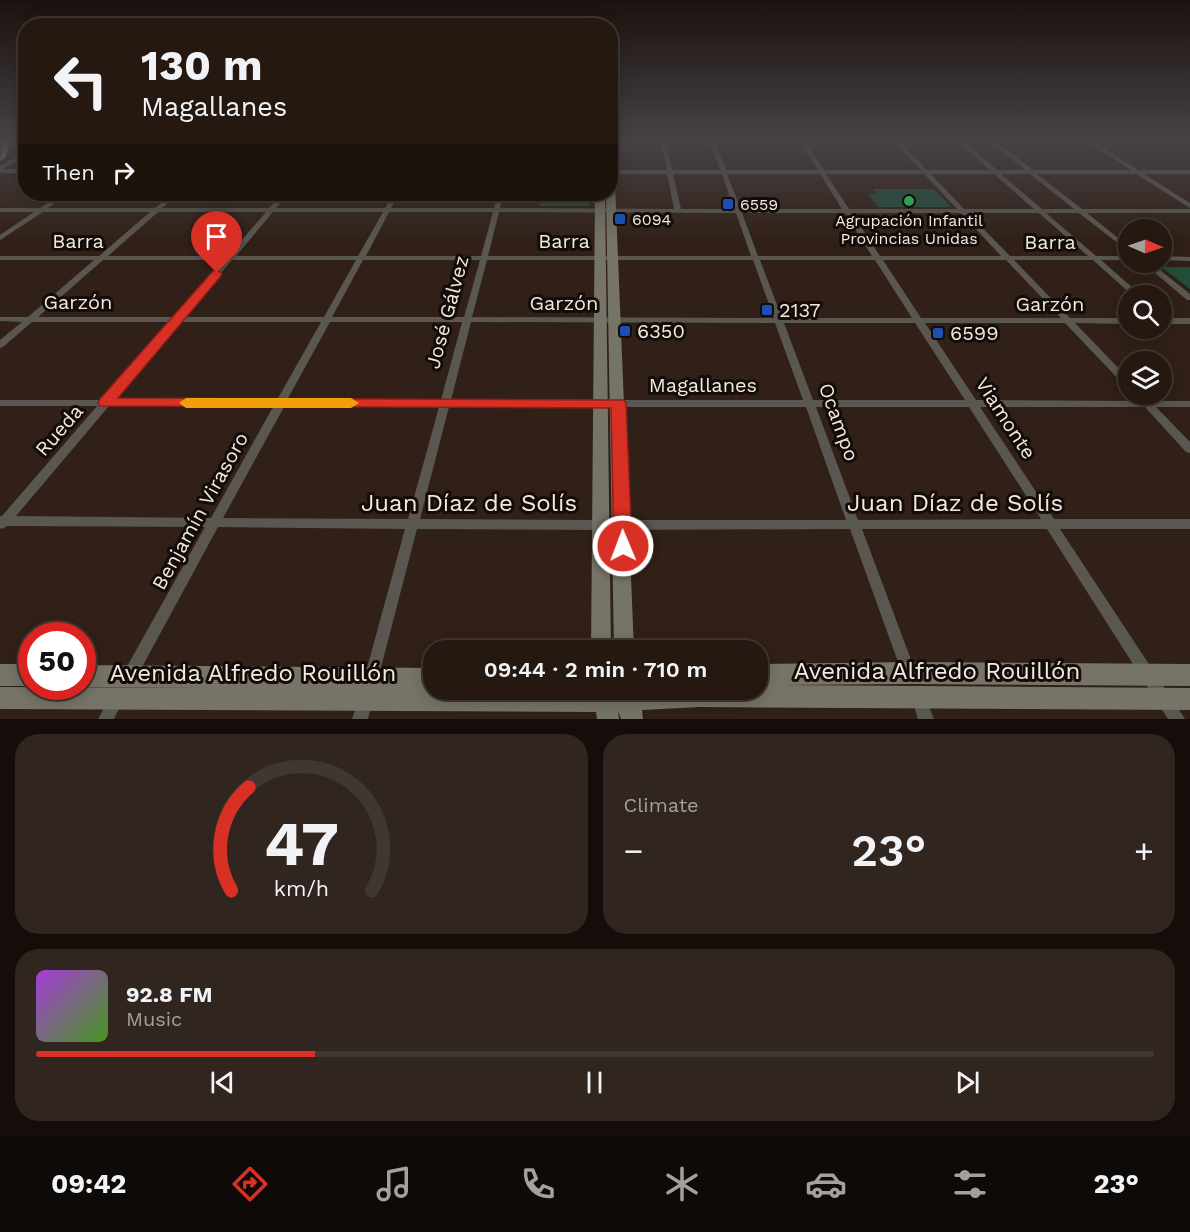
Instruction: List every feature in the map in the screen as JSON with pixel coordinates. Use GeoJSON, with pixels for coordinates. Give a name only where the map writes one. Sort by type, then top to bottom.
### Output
{"type":"FeatureCollection","features":[{"type":"Feature","properties":{"kind":"main road"},"geometry":{"type":"LineString","coordinates":[[600,201],[601,640]]}},
{"type":"Feature","properties":{"kind":"main road"},"geometry":{"type":"LineString","coordinates":[[612,201],[624,640]]}},
{"type":"Feature","properties":{"kind":"main road","name":"Avenida Alfredo Rouillón"},"geometry":{"type":"LineString","coordinates":[[768,675],[909,673],[1190,675]]}},
{"type":"Feature","properties":{"kind":"main road"},"geometry":{"type":"LineString","coordinates":[[0,675],[18,675]]}},
{"type":"Feature","properties":{"kind":"main road","name":"Avenida Alfredo Rouillón"},"geometry":{"type":"LineString","coordinates":[[96,676],[129,676],[365,700],[423,682]]}},
{"type":"Feature","properties":{"kind":"main road","name":"Avenida Alfredo Rouillón"},"geometry":{"type":"LineString","coordinates":[[0,698],[607,703],[700,696],[1190,699]]}},
{"type":"Feature","properties":{"kind":"street"},"geometry":{"type":"LineString","coordinates":[[671,174],[678,210]]}},
{"type":"Feature","properties":{"kind":"street","name":"Ocampo"},"geometry":{"type":"LineString","coordinates":[[725,174],[926,719]]}},
{"type":"Feature","properties":{"kind":"street","name":"Viamonte"},"geometry":{"type":"LineString","coordinates":[[823,174],[1177,719]]}},
{"type":"Feature","properties":{"kind":"street"},"geometry":{"type":"LineString","coordinates":[[927,174],[1118,374]]}},
{"type":"Feature","properties":{"kind":"street"},"geometry":{"type":"LineString","coordinates":[[998,174],[1126,285]]}},
{"type":"Feature","properties":{"kind":"street"},"geometry":{"type":"LineString","coordinates":[[1032,174],[1118,241]]}},
{"type":"Feature","properties":{"kind":"street"},"geometry":{"type":"LineString","coordinates":[[1138,174],[1190,208]]}},
{"type":"Feature","properties":{"kind":"street"},"geometry":{"type":"LineString","coordinates":[[0,238],[54,201]]}},
{"type":"Feature","properties":{"kind":"street"},"geometry":{"type":"LineString","coordinates":[[0,345],[167,201]]}},
{"type":"Feature","properties":{"kind":"street","name":"Rueda"},"geometry":{"type":"LineString","coordinates":[[1,523],[279,201]]}},
{"type":"Feature","properties":{"kind":"street","name":"Benjamín Virasoro"},"geometry":{"type":"LineString","coordinates":[[106,719],[392,201]]}},
{"type":"Feature","properties":{"kind":"street","name":"José Gálvez"},"geometry":{"type":"LineString","coordinates":[[365,700],[499,201]]}},
{"type":"Feature","properties":{"kind":"street"},"geometry":{"type":"LineString","coordinates":[[0,210],[1079,210],[1190,208]]}},
{"type":"Feature","properties":{"kind":"street","name":"Barra"},"geometry":{"type":"LineString","coordinates":[[0,258],[1118,258]]}},
{"type":"Feature","properties":{"kind":"street"},"geometry":{"type":"LineString","coordinates":[[1172,258],[1190,259]]}},
{"type":"Feature","properties":{"kind":"street"},"geometry":{"type":"LineString","coordinates":[[1159,273],[1190,298]]}},
{"type":"Feature","properties":{"kind":"street","name":"Garzón"},"geometry":{"type":"LineString","coordinates":[[0,319],[1118,321]]}},
{"type":"Feature","properties":{"kind":"street"},"geometry":{"type":"LineString","coordinates":[[1172,320],[1190,321]]}},
{"type":"Feature","properties":{"kind":"street","name":"Magallanes"},"geometry":{"type":"LineString","coordinates":[[0,403],[1118,404]]}},
{"type":"Feature","properties":{"kind":"street","name":"Magallanes"},"geometry":{"type":"LineString","coordinates":[[1172,404],[1190,404]]}},
{"type":"Feature","properties":{"kind":"street"},"geometry":{"type":"LineString","coordinates":[[1148,405],[1190,448]]}},
{"type":"Feature","properties":{"kind":"street","name":"Juan Díaz de Solís"},"geometry":{"type":"LineString","coordinates":[[1,523],[1190,524]]}},
{"type":"Feature","properties":{"kind":"green space","name":"Agrupación Infantil Provincias Unidas"},"geometry":{"type":"Polygon","coordinates":[[[872,189],[934,189],[951,207],[878,207],[868,194],[876,194],[872,189]]]}},
{"type":"Feature","properties":{"kind":"green space"},"geometry":{"type":"Polygon","coordinates":[[[540,201],[589,201],[589,206],[539,206],[540,201]]]}},
{"type":"Feature","properties":{"kind":"green space"},"geometry":{"type":"Polygon","coordinates":[[[1172,267],[1190,267],[1190,289],[1169,273],[1172,273],[1172,267]]]}},
{"type":"Feature","properties":{"kind":"slow traffic"},"geometry":{"type":"LineString","coordinates":[[186,403],[351,403]]}},
{"type":"Feature","properties":{"kind":"place","name":"Agrupación Infantil Provincias Unidas"},"geometry":{"type":"Point","coordinates":[909,201]}},
{"type":"Feature","properties":{"kind":"place","name":"6559"},"geometry":{"type":"Point","coordinates":[728,204]}},
{"type":"Feature","properties":{"kind":"place","name":"6094"},"geometry":{"type":"Point","coordinates":[620,219]}},
{"type":"Feature","properties":{"kind":"place","name":"2137"},"geometry":{"type":"Point","coordinates":[767,310]}},
{"type":"Feature","properties":{"kind":"place","name":"6350"},"geometry":{"type":"Point","coordinates":[625,331]}},
{"type":"Feature","properties":{"kind":"place","name":"6599"},"geometry":{"type":"Point","coordinates":[938,333]}},
{"type":"Feature","properties":{"kind":"route"},"geometry":{"type":"LineString","coordinates":[[217,273],[106,403],[619,403],[623,546]]}}]}
